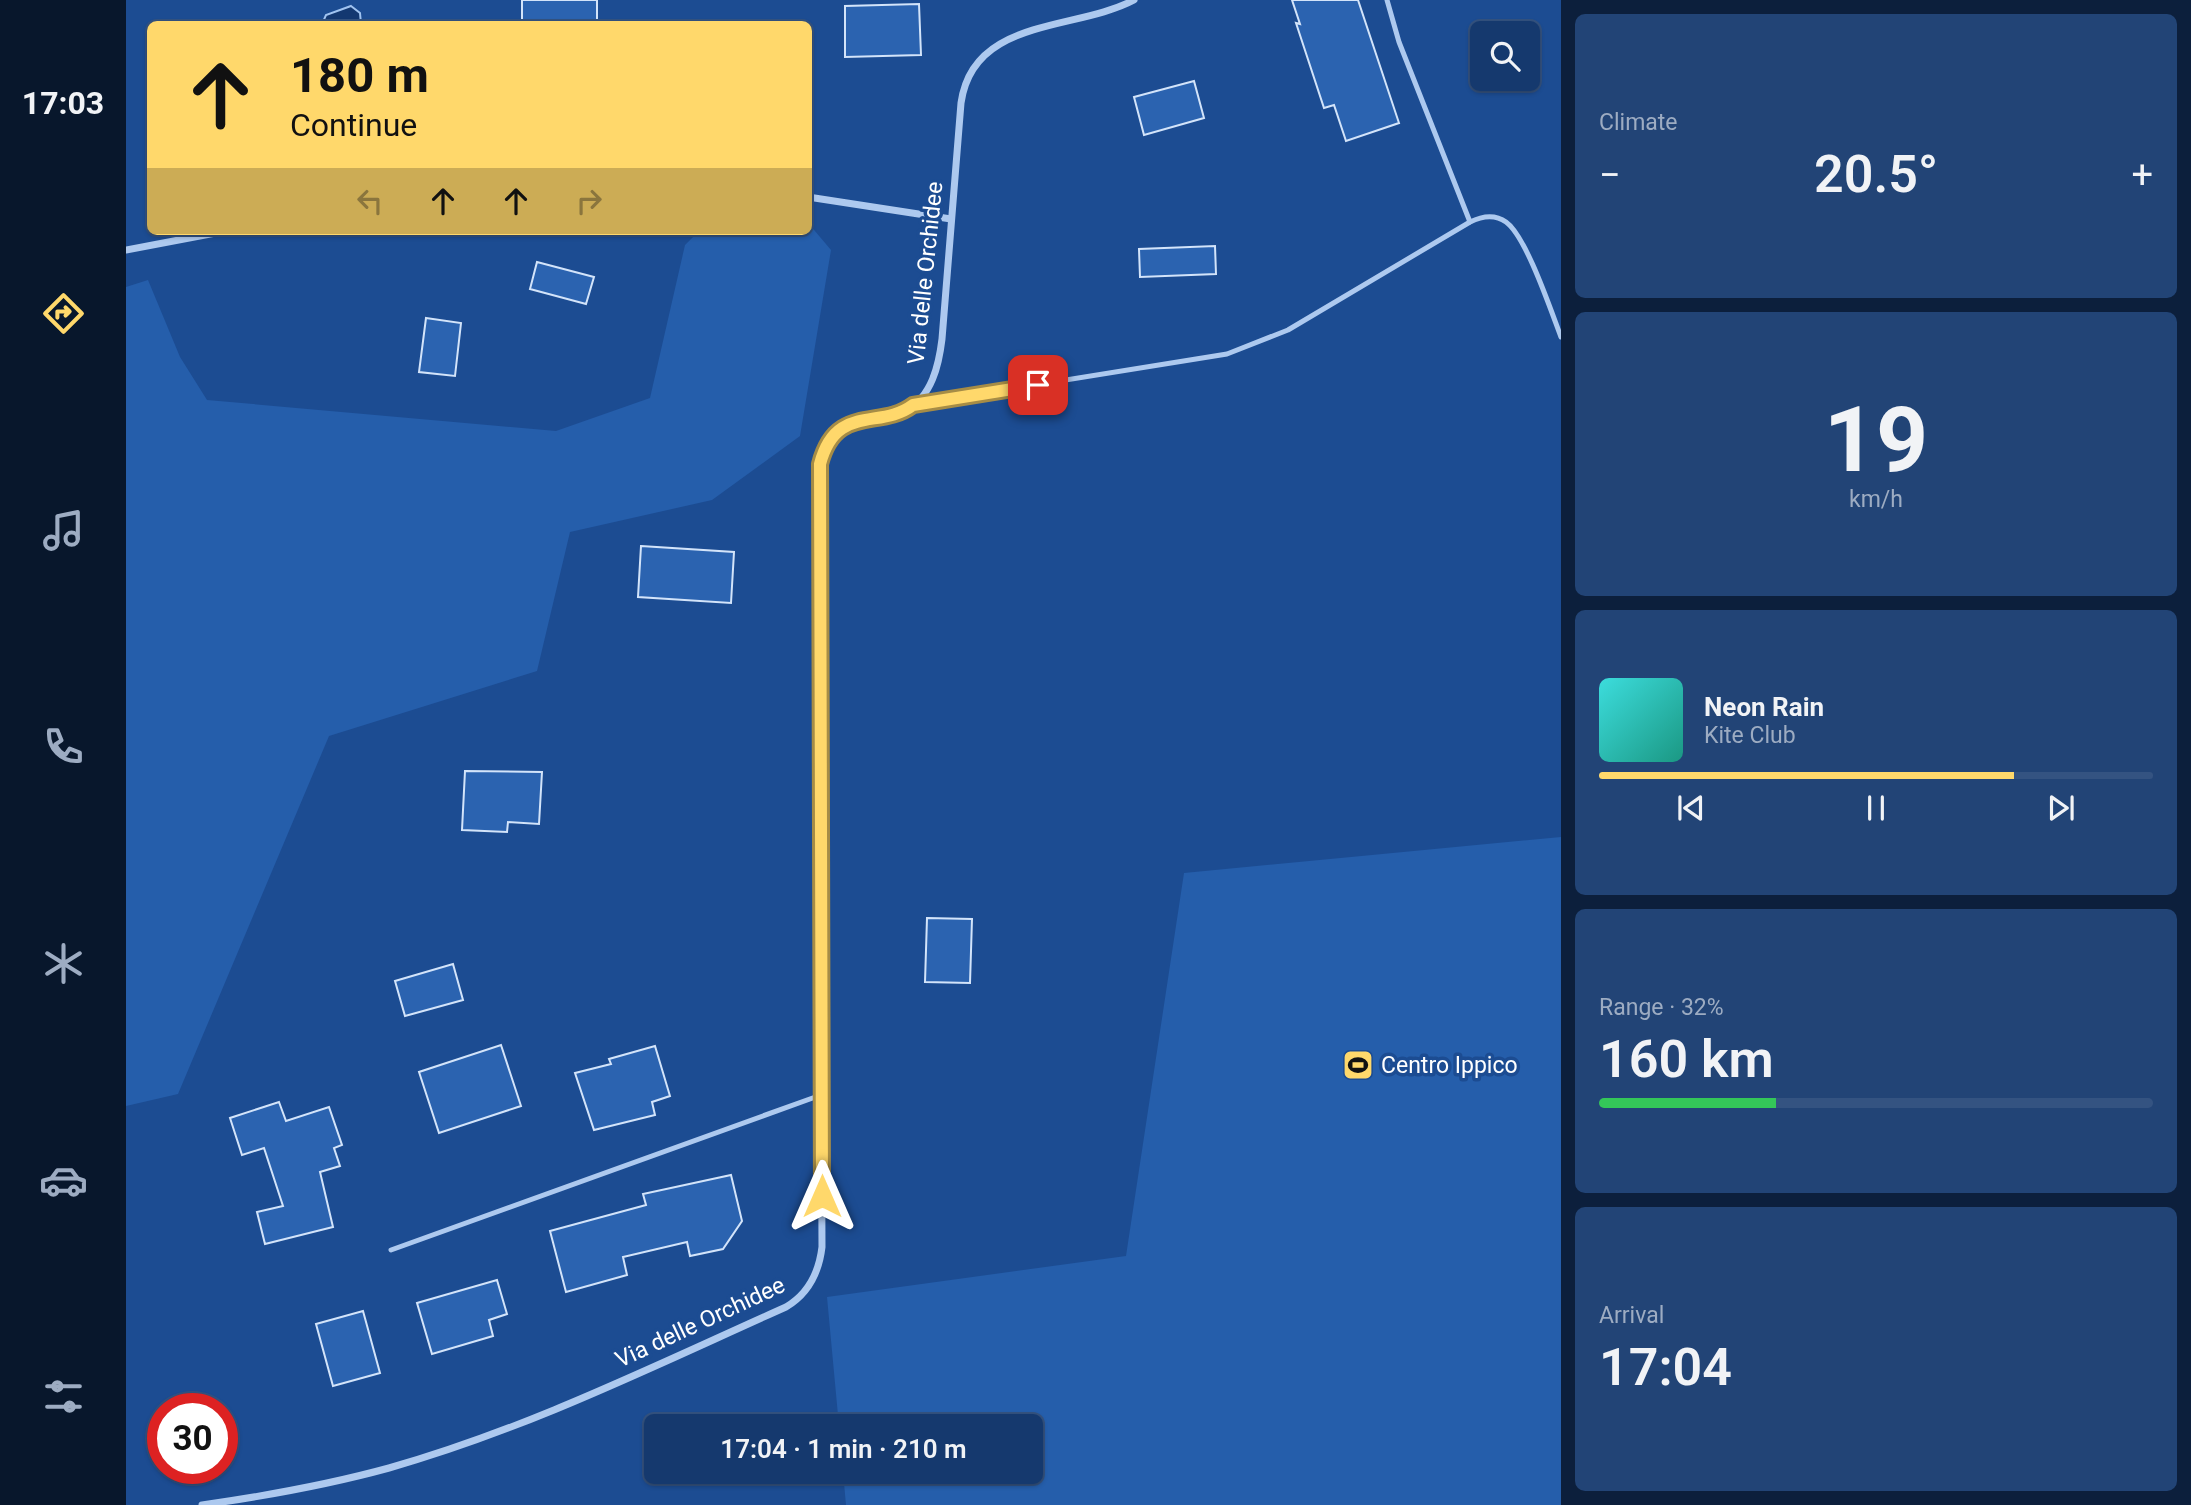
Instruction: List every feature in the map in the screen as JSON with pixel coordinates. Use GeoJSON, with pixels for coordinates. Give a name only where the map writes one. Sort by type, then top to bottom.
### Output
{"type":"FeatureCollection","features":[{"type":"Feature","properties":{"kind":"street","name":"Via delle Orchidee"},"geometry":{"type":"LineString","coordinates":[[202,1505],[330,1483],[460,1445],[560,1408],[795,1302],[812,1280],[822,1247],[820,464],[828,444],[844,428],[863,419],[897,413],[913,405],[932,381],[938,365],[963,92],[968,76],[993,48],[1017,35],[1135,0]]}},
{"type":"Feature","properties":{"kind":"street"},"geometry":{"type":"LineString","coordinates":[[812,198],[951,219]]}},
{"type":"Feature","properties":{"kind":"street"},"geometry":{"type":"LineString","coordinates":[[126,250],[205,235]]}},
{"type":"Feature","properties":{"kind":"lane"},"geometry":{"type":"LineString","coordinates":[[1387,0],[1399,42],[1470,222]]}},
{"type":"Feature","properties":{"kind":"lane"},"geometry":{"type":"LineString","coordinates":[[913,405],[1227,354],[1288,330],[1478,218],[1499,218],[1516,230],[1561,337]]}},
{"type":"Feature","properties":{"kind":"lane"},"geometry":{"type":"LineString","coordinates":[[391,1250],[821,1095]]}},
{"type":"Feature","properties":{"kind":"shaded area"},"geometry":{"type":"Polygon","coordinates":[[[351,6],[360,13],[361,21],[323,21],[326,15],[351,6]]]}},
{"type":"Feature","properties":{"kind":"shaded area"},"geometry":{"type":"Polygon","coordinates":[[[812,228],[831,250],[800,436],[712,500],[570,532],[537,671],[329,736],[178,1094],[126,1106],[126,287],[148,280],[180,357],[207,400],[556,431],[650,398],[685,245],[695,235],[812,235],[812,228]]]}},
{"type":"Feature","properties":{"kind":"shaded area","name":"Centro Ippico"},"geometry":{"type":"Polygon","coordinates":[[[1561,837],[1561,1505],[846,1505],[844,1484],[1043,1484],[1043,1414],[838,1414],[827,1297],[1126,1256],[1184,873],[1561,837]]]}},
{"type":"Feature","properties":{"kind":"building"},"geometry":{"type":"Polygon","coordinates":[[[522,0],[597,0],[597,21],[522,21],[522,0]]]}},
{"type":"Feature","properties":{"kind":"building"},"geometry":{"type":"Polygon","coordinates":[[[1292,0],[1358,0],[1399,123],[1346,141],[1334,105],[1324,108],[1296,23],[1300,24],[1292,0]]]}},
{"type":"Feature","properties":{"kind":"building"},"geometry":{"type":"Polygon","coordinates":[[[919,4],[921,55],[845,57],[845,6],[919,4]]]}},
{"type":"Feature","properties":{"kind":"building"},"geometry":{"type":"Polygon","coordinates":[[[1194,81],[1204,118],[1144,135],[1134,97],[1194,81]]]}},
{"type":"Feature","properties":{"kind":"building"},"geometry":{"type":"Polygon","coordinates":[[[1215,246],[1216,274],[1140,277],[1139,249],[1215,246]]]}},
{"type":"Feature","properties":{"kind":"building"},"geometry":{"type":"Polygon","coordinates":[[[537,262],[594,277],[586,304],[530,289],[537,262]]]}},
{"type":"Feature","properties":{"kind":"building"},"geometry":{"type":"Polygon","coordinates":[[[426,318],[461,323],[455,376],[419,372],[426,318]]]}},
{"type":"Feature","properties":{"kind":"building"},"geometry":{"type":"Polygon","coordinates":[[[641,546],[734,552],[731,603],[638,597],[641,546]]]}},
{"type":"Feature","properties":{"kind":"building"},"geometry":{"type":"Polygon","coordinates":[[[465,771],[542,772],[539,824],[508,822],[507,832],[462,830],[465,771]]]}},
{"type":"Feature","properties":{"kind":"building"},"geometry":{"type":"Polygon","coordinates":[[[927,918],[972,919],[970,983],[925,982],[927,918]]]}},
{"type":"Feature","properties":{"kind":"building"},"geometry":{"type":"Polygon","coordinates":[[[453,964],[463,1000],[405,1016],[395,981],[453,964]]]}},
{"type":"Feature","properties":{"kind":"building"},"geometry":{"type":"Polygon","coordinates":[[[501,1045],[521,1106],[439,1133],[419,1072],[501,1045]]]}},
{"type":"Feature","properties":{"kind":"building"},"geometry":{"type":"Polygon","coordinates":[[[655,1046],[670,1096],[652,1102],[655,1115],[594,1130],[575,1073],[611,1064],[609,1059],[655,1046]]]}},
{"type":"Feature","properties":{"kind":"building"},"geometry":{"type":"Polygon","coordinates":[[[279,1102],[286,1121],[329,1107],[342,1145],[334,1148],[340,1166],[320,1172],[333,1227],[265,1244],[257,1212],[283,1206],[264,1148],[242,1155],[230,1118],[279,1102]]]}},
{"type":"Feature","properties":{"kind":"building"},"geometry":{"type":"Polygon","coordinates":[[[731,1175],[742,1221],[723,1249],[690,1256],[687,1242],[623,1257],[627,1275],[566,1292],[550,1231],[646,1205],[643,1194],[731,1175]]]}},
{"type":"Feature","properties":{"kind":"building"},"geometry":{"type":"Polygon","coordinates":[[[497,1280],[507,1314],[489,1320],[493,1336],[432,1354],[417,1303],[497,1280]]]}},
{"type":"Feature","properties":{"kind":"building"},"geometry":{"type":"Polygon","coordinates":[[[363,1311],[380,1373],[333,1386],[316,1324],[363,1311]]]}},
{"type":"Feature","properties":{"kind":"place","name":"Centro Ippico"},"geometry":{"type":"Point","coordinates":[1358,1065]}},
{"type":"Feature","properties":{"kind":"route"},"geometry":{"type":"LineString","coordinates":[[822,1196],[819,529],[819,475],[822,454],[835,435],[854,422],[897,413],[913,405],[1038,385]]}}]}
